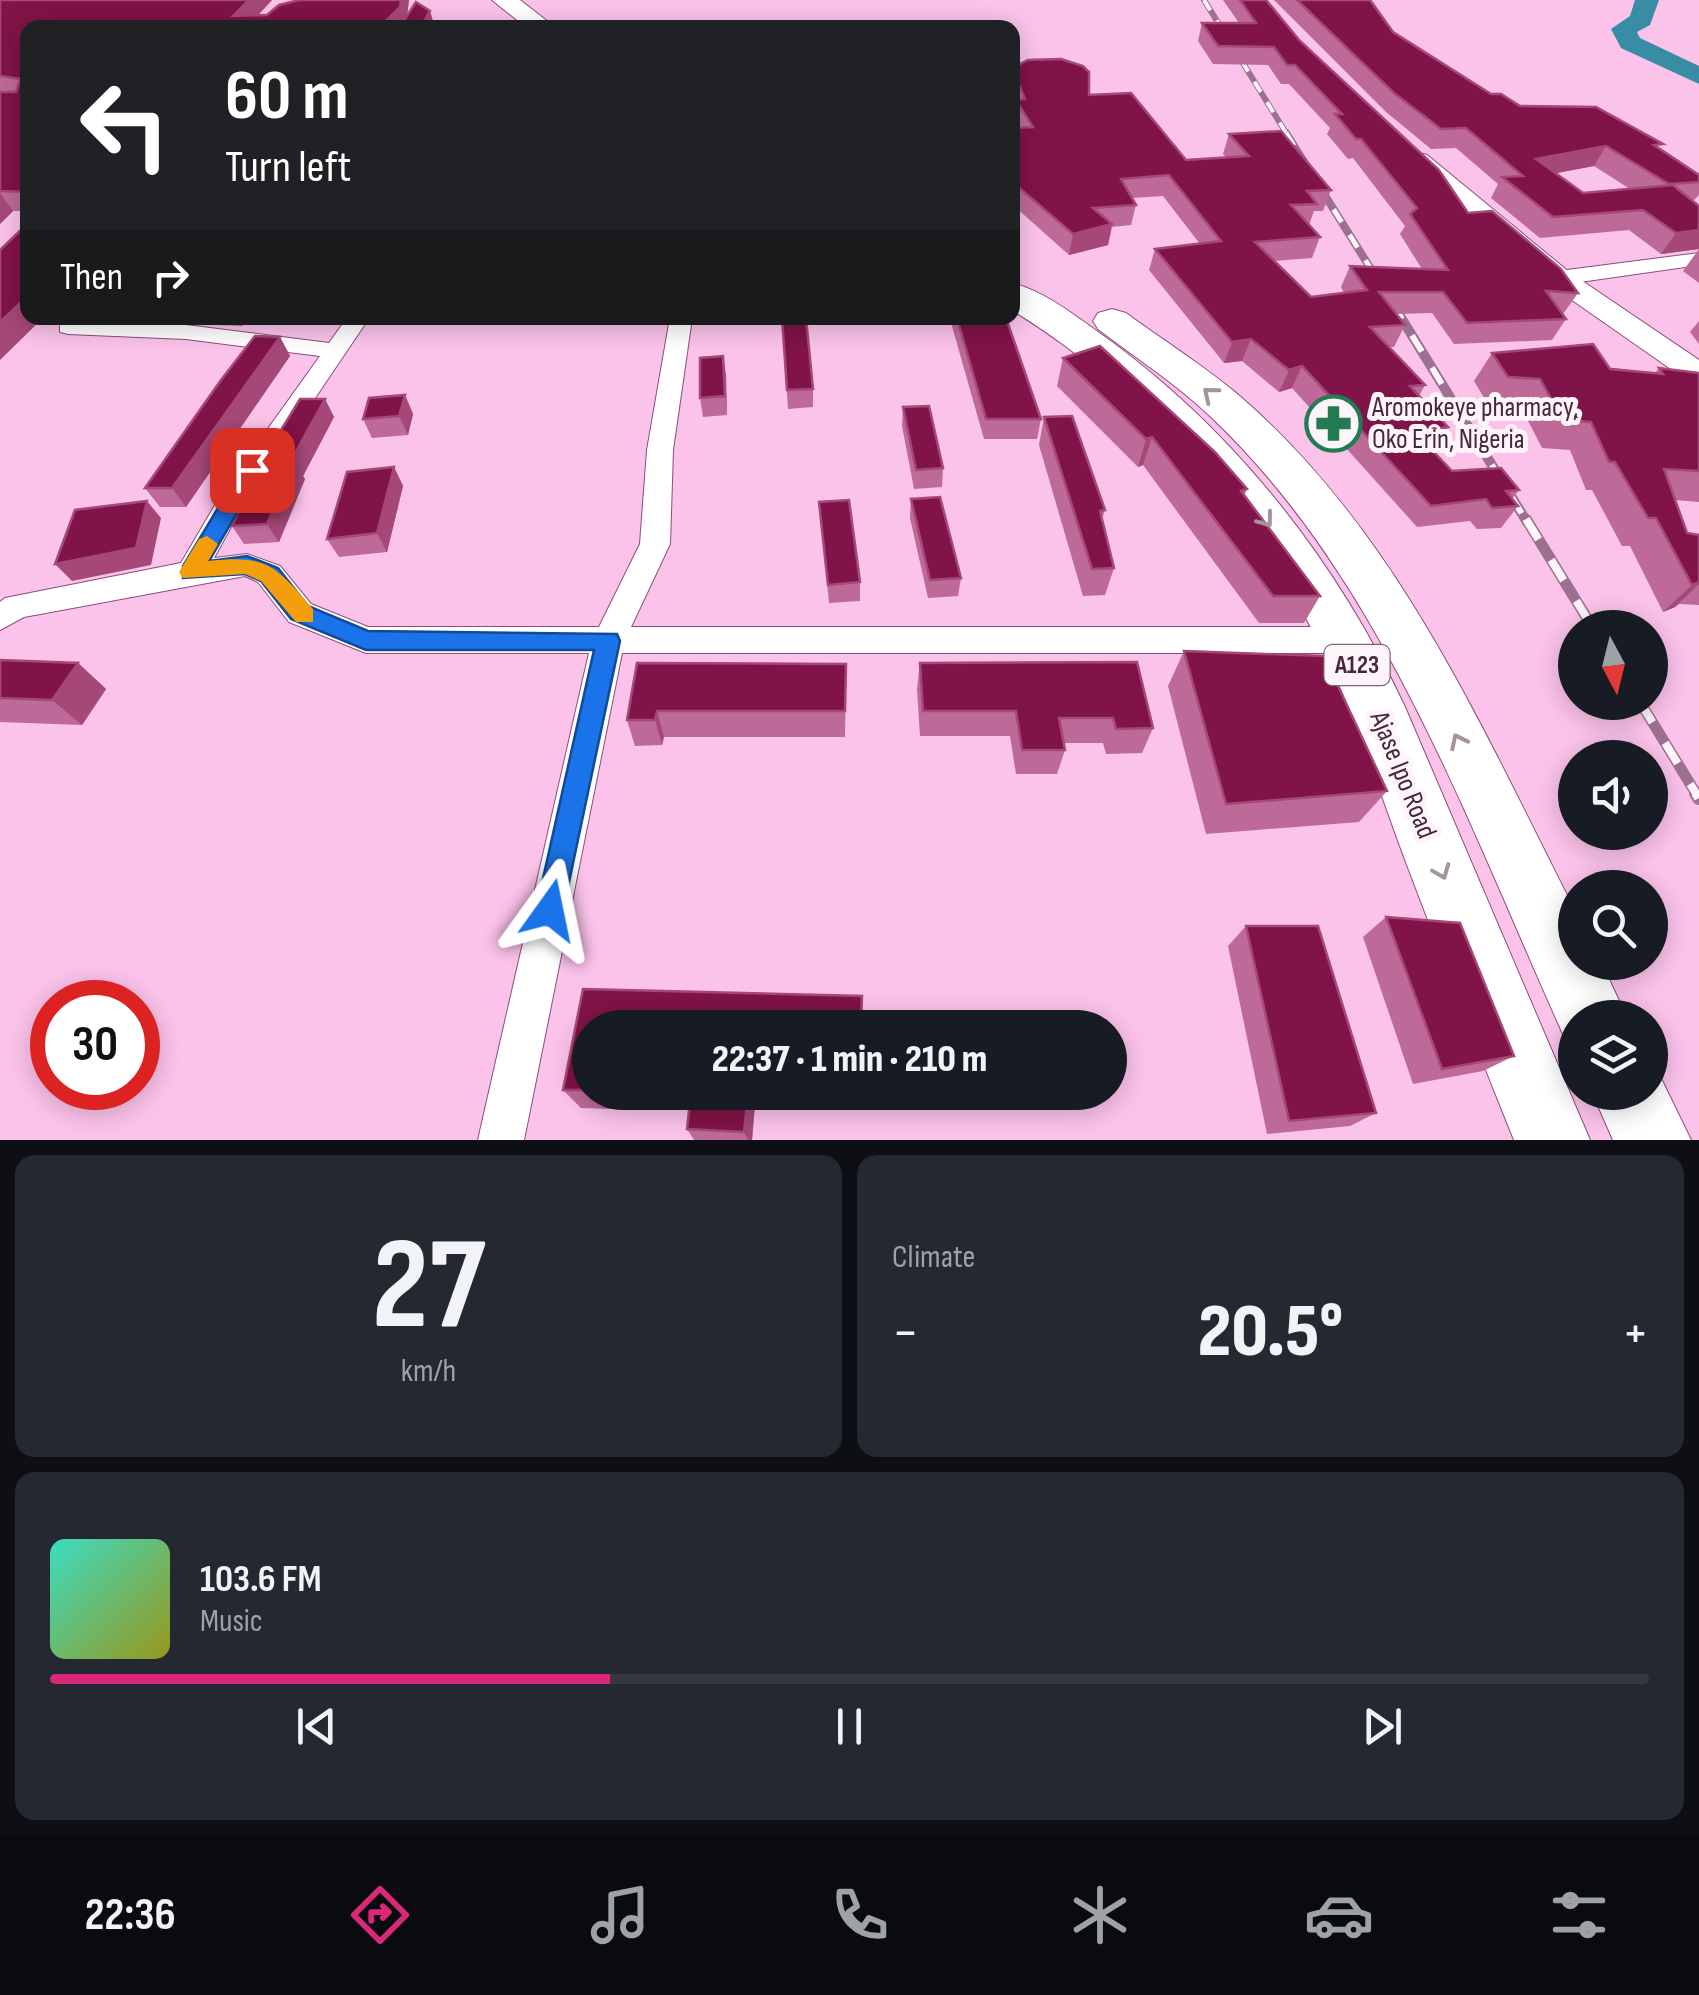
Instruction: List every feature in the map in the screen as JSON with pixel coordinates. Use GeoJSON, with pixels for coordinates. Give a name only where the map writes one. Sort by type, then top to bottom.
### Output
{"type":"FeatureCollection","features":[{"type":"Feature","properties":{"kind":"highway"},"geometry":{"type":"LineString","coordinates":[[504,0],[533,20]]}},
{"type":"Feature","properties":{"kind":"highway"},"geometry":{"type":"LineString","coordinates":[[542,0],[570,20]]}},
{"type":"Feature","properties":{"kind":"highway","name":"A123"},"geometry":{"type":"LineString","coordinates":[[1020,265],[1154,350],[1228,408],[1320,508],[1367,572],[1412,645],[1583,1000]]}},
{"type":"Feature","properties":{"kind":"highway","name":"Ajase Ipo Road"},"geometry":{"type":"LineString","coordinates":[[1020,299],[1086,340],[1139,382],[1205,446],[1272,528],[1345,640],[1552,1140]]}},
{"type":"Feature","properties":{"kind":"highway"},"geometry":{"type":"LineString","coordinates":[[1638,1110],[1652,1140]]}},
{"type":"Feature","properties":{"kind":"street"},"geometry":{"type":"LineString","coordinates":[[1397,138],[1452,192],[1559,278],[1699,374]]}},
{"type":"Feature","properties":{"kind":"street"},"geometry":{"type":"LineString","coordinates":[[1559,278],[1699,259]]}},
{"type":"Feature","properties":{"kind":"street"},"geometry":{"type":"LineString","coordinates":[[191,572],[232,500],[331,350],[352,325]]}},
{"type":"Feature","properties":{"kind":"street"},"geometry":{"type":"LineString","coordinates":[[501,1140],[608,641],[656,544],[660,450],[680,325]]}},
{"type":"Feature","properties":{"kind":"street"},"geometry":{"type":"LineString","coordinates":[[68,327],[186,332],[331,350]]}},
{"type":"Feature","properties":{"kind":"street"},"geometry":{"type":"LineString","coordinates":[[0,618],[16,607],[191,572],[247,565],[270,574],[300,613],[366,640],[1345,640]]}},
{"type":"Feature","properties":{"kind":"building"},"geometry":{"type":"Polygon","coordinates":[[[0,0],[249,0],[233,16],[267,15],[279,5],[299,0],[401,0],[400,7],[387,20],[20,20],[20,79],[0,76],[0,0]]]}},
{"type":"Feature","properties":{"kind":"building"},"geometry":{"type":"Polygon","coordinates":[[[1240,0],[1266,0],[1300,41],[1439,170],[1468,213],[1492,211],[1561,269],[1578,293],[1546,291],[1566,319],[1467,323],[1443,292],[1379,292],[1405,325],[1370,327],[1425,385],[1410,386],[1448,427],[1414,431],[1452,471],[1501,468],[1519,490],[1506,491],[1518,506],[1492,508],[1486,499],[1431,506],[1302,366],[1289,370],[1251,339],[1232,342],[1155,249],[1221,241],[1169,175],[1121,179],[1136,205],[1093,208],[1112,224],[1073,234],[1020,188],[1020,128],[1033,127],[1020,106],[1020,100],[1025,99],[1020,87],[1020,64],[1028,60],[1061,59],[1089,72],[1089,95],[1131,93],[1186,160],[1249,156],[1229,134],[1281,131],[1331,190],[1307,191],[1317,204],[1291,205],[1320,237],[1255,242],[1311,297],[1367,290],[1350,266],[1448,270],[1410,214],[1417,208],[1361,139],[1356,139],[1335,114],[1342,114],[1295,65],[1287,65],[1274,47],[1218,46],[1202,23],[1256,23],[1240,0]]]}},
{"type":"Feature","properties":{"kind":"building"},"geometry":{"type":"Polygon","coordinates":[[[1297,0],[1370,0],[1393,32],[1491,94],[1501,94],[1520,106],[1596,107],[1663,144],[1654,145],[1699,175],[1699,182],[1669,184],[1606,146],[1536,159],[1583,193],[1673,185],[1699,206],[1699,230],[1676,233],[1643,210],[1553,217],[1502,177],[1523,176],[1466,128],[1441,129],[1394,93],[1297,0]]]}},
{"type":"Feature","properties":{"kind":"building"},"geometry":{"type":"Polygon","coordinates":[[[416,2],[430,11],[425,20],[404,20],[416,2]]]}},
{"type":"Feature","properties":{"kind":"building"},"geometry":{"type":"Polygon","coordinates":[[[20,79],[20,192],[0,191],[0,92],[16,92],[20,79]]]}},
{"type":"Feature","properties":{"kind":"building"},"geometry":{"type":"Polygon","coordinates":[[[20,231],[20,303],[0,322],[0,250],[20,231]]]}},
{"type":"Feature","properties":{"kind":"building"},"geometry":{"type":"Polygon","coordinates":[[[782,325],[807,325],[813,389],[787,390],[782,325]]]}},
{"type":"Feature","properties":{"kind":"building"},"geometry":{"type":"Polygon","coordinates":[[[959,325],[1008,325],[1041,419],[986,419],[959,325]]]}},
{"type":"Feature","properties":{"kind":"building"},"geometry":{"type":"Polygon","coordinates":[[[255,336],[280,337],[172,488],[145,488],[221,380],[255,336]]]}},
{"type":"Feature","properties":{"kind":"building"},"geometry":{"type":"Polygon","coordinates":[[[1593,344],[1610,369],[1663,374],[1659,368],[1699,373],[1699,471],[1664,469],[1687,533],[1699,535],[1699,582],[1692,585],[1656,518],[1648,518],[1615,462],[1609,462],[1591,422],[1563,420],[1540,379],[1508,377],[1492,353],[1593,344]]]}},
{"type":"Feature","properties":{"kind":"building"},"geometry":{"type":"Polygon","coordinates":[[[1100,346],[1215,452],[1247,489],[1241,491],[1320,596],[1273,596],[1152,437],[1146,439],[1063,358],[1100,346]]]}},
{"type":"Feature","properties":{"kind":"building"},"geometry":{"type":"Polygon","coordinates":[[[723,356],[725,396],[700,398],[700,358],[723,356]]]}},
{"type":"Feature","properties":{"kind":"building"},"geometry":{"type":"Polygon","coordinates":[[[405,395],[399,416],[363,419],[369,398],[405,395]]]}},
{"type":"Feature","properties":{"kind":"building"},"geometry":{"type":"Polygon","coordinates":[[[300,399],[325,399],[290,462],[294,461],[267,524],[232,526],[261,463],[300,399]]]}},
{"type":"Feature","properties":{"kind":"building"},"geometry":{"type":"Polygon","coordinates":[[[929,406],[943,468],[916,470],[903,407],[929,406]]]}},
{"type":"Feature","properties":{"kind":"building"},"geometry":{"type":"Polygon","coordinates":[[[1072,416],[1105,510],[1100,511],[1114,568],[1092,569],[1044,417],[1072,416]]]}},
{"type":"Feature","properties":{"kind":"building"},"geometry":{"type":"Polygon","coordinates":[[[394,467],[377,533],[327,539],[347,472],[394,467]]]}},
{"type":"Feature","properties":{"kind":"building"},"geometry":{"type":"Polygon","coordinates":[[[940,497],[961,578],[930,580],[911,499],[940,497]]]}},
{"type":"Feature","properties":{"kind":"building"},"geometry":{"type":"Polygon","coordinates":[[[849,500],[860,582],[828,585],[819,502],[849,500]]]}},
{"type":"Feature","properties":{"kind":"building"},"geometry":{"type":"Polygon","coordinates":[[[147,501],[136,548],[55,564],[75,510],[147,501]]]}},
{"type":"Feature","properties":{"kind":"building"},"geometry":{"type":"Polygon","coordinates":[[[1184,651],[1324,656],[1387,791],[1226,804],[1184,651]]]}},
{"type":"Feature","properties":{"kind":"building"},"geometry":{"type":"Polygon","coordinates":[[[0,660],[78,663],[52,700],[0,698],[0,660]]]}},
{"type":"Feature","properties":{"kind":"building"},"geometry":{"type":"Polygon","coordinates":[[[1137,662],[1153,728],[1116,729],[1113,718],[1059,718],[1065,750],[1022,750],[1016,711],[923,711],[920,663],[1137,662]]]}},
{"type":"Feature","properties":{"kind":"building"},"geometry":{"type":"Polygon","coordinates":[[[637,663],[846,664],[845,711],[657,711],[655,720],[627,720],[637,663]]]}},
{"type":"Feature","properties":{"kind":"building"},"geometry":{"type":"Polygon","coordinates":[[[1386,917],[1460,923],[1514,1056],[1442,1069],[1386,917]]]}},
{"type":"Feature","properties":{"kind":"building"},"geometry":{"type":"Polygon","coordinates":[[[1246,926],[1318,926],[1376,1113],[1289,1121],[1246,926]]]}},
{"type":"Feature","properties":{"kind":"building"},"geometry":{"type":"Polygon","coordinates":[[[583,989],[862,996],[862,1010],[579,1010],[583,989]]]}},
{"type":"Feature","properties":{"kind":"building"},"geometry":{"type":"Polygon","coordinates":[[[572,1045],[572,1090],[563,1090],[572,1045]]]}},
{"type":"Feature","properties":{"kind":"building"},"geometry":{"type":"Polygon","coordinates":[[[689,1110],[746,1110],[744,1132],[687,1129],[689,1110]]]}},
{"type":"Feature","properties":{"kind":"waterway"},"geometry":{"type":"LineString","coordinates":[[1647,0],[1641,20],[1623,29],[1630,43],[1699,76]]}},
{"type":"Feature","properties":{"kind":"railway"},"geometry":{"type":"LineString","coordinates":[[1204,0],[1288,136]]}},
{"type":"Feature","properties":{"kind":"railway"},"geometry":{"type":"LineString","coordinates":[[1286,133],[1394,306]]}},
{"type":"Feature","properties":{"kind":"railway"},"geometry":{"type":"LineString","coordinates":[[1392,303],[1527,522]]}},
{"type":"Feature","properties":{"kind":"railway"},"geometry":{"type":"LineString","coordinates":[[1526,519],[1582,610]]}},
{"type":"Feature","properties":{"kind":"railway"},"geometry":{"type":"LineString","coordinates":[[1651,720],[1697,795]]}},
{"type":"Feature","properties":{"kind":"railway"},"geometry":{"type":"LineString","coordinates":[[1696,793],[1699,798]]}},
{"type":"Feature","properties":{"kind":"slow traffic"},"geometry":{"type":"LineString","coordinates":[[207,544],[191,572],[247,565],[270,574],[305,615]]}},
{"type":"Feature","properties":{"kind":"place","name":"Aromokeye pharmacy, Oko Erin, Nigeria"},"geometry":{"type":"Point","coordinates":[1333,423]}},
{"type":"Feature","properties":{"kind":"route"},"geometry":{"type":"LineString","coordinates":[[252,470],[191,572],[247,565],[270,574],[300,613],[366,640],[608,641],[550,910]]}}]}
